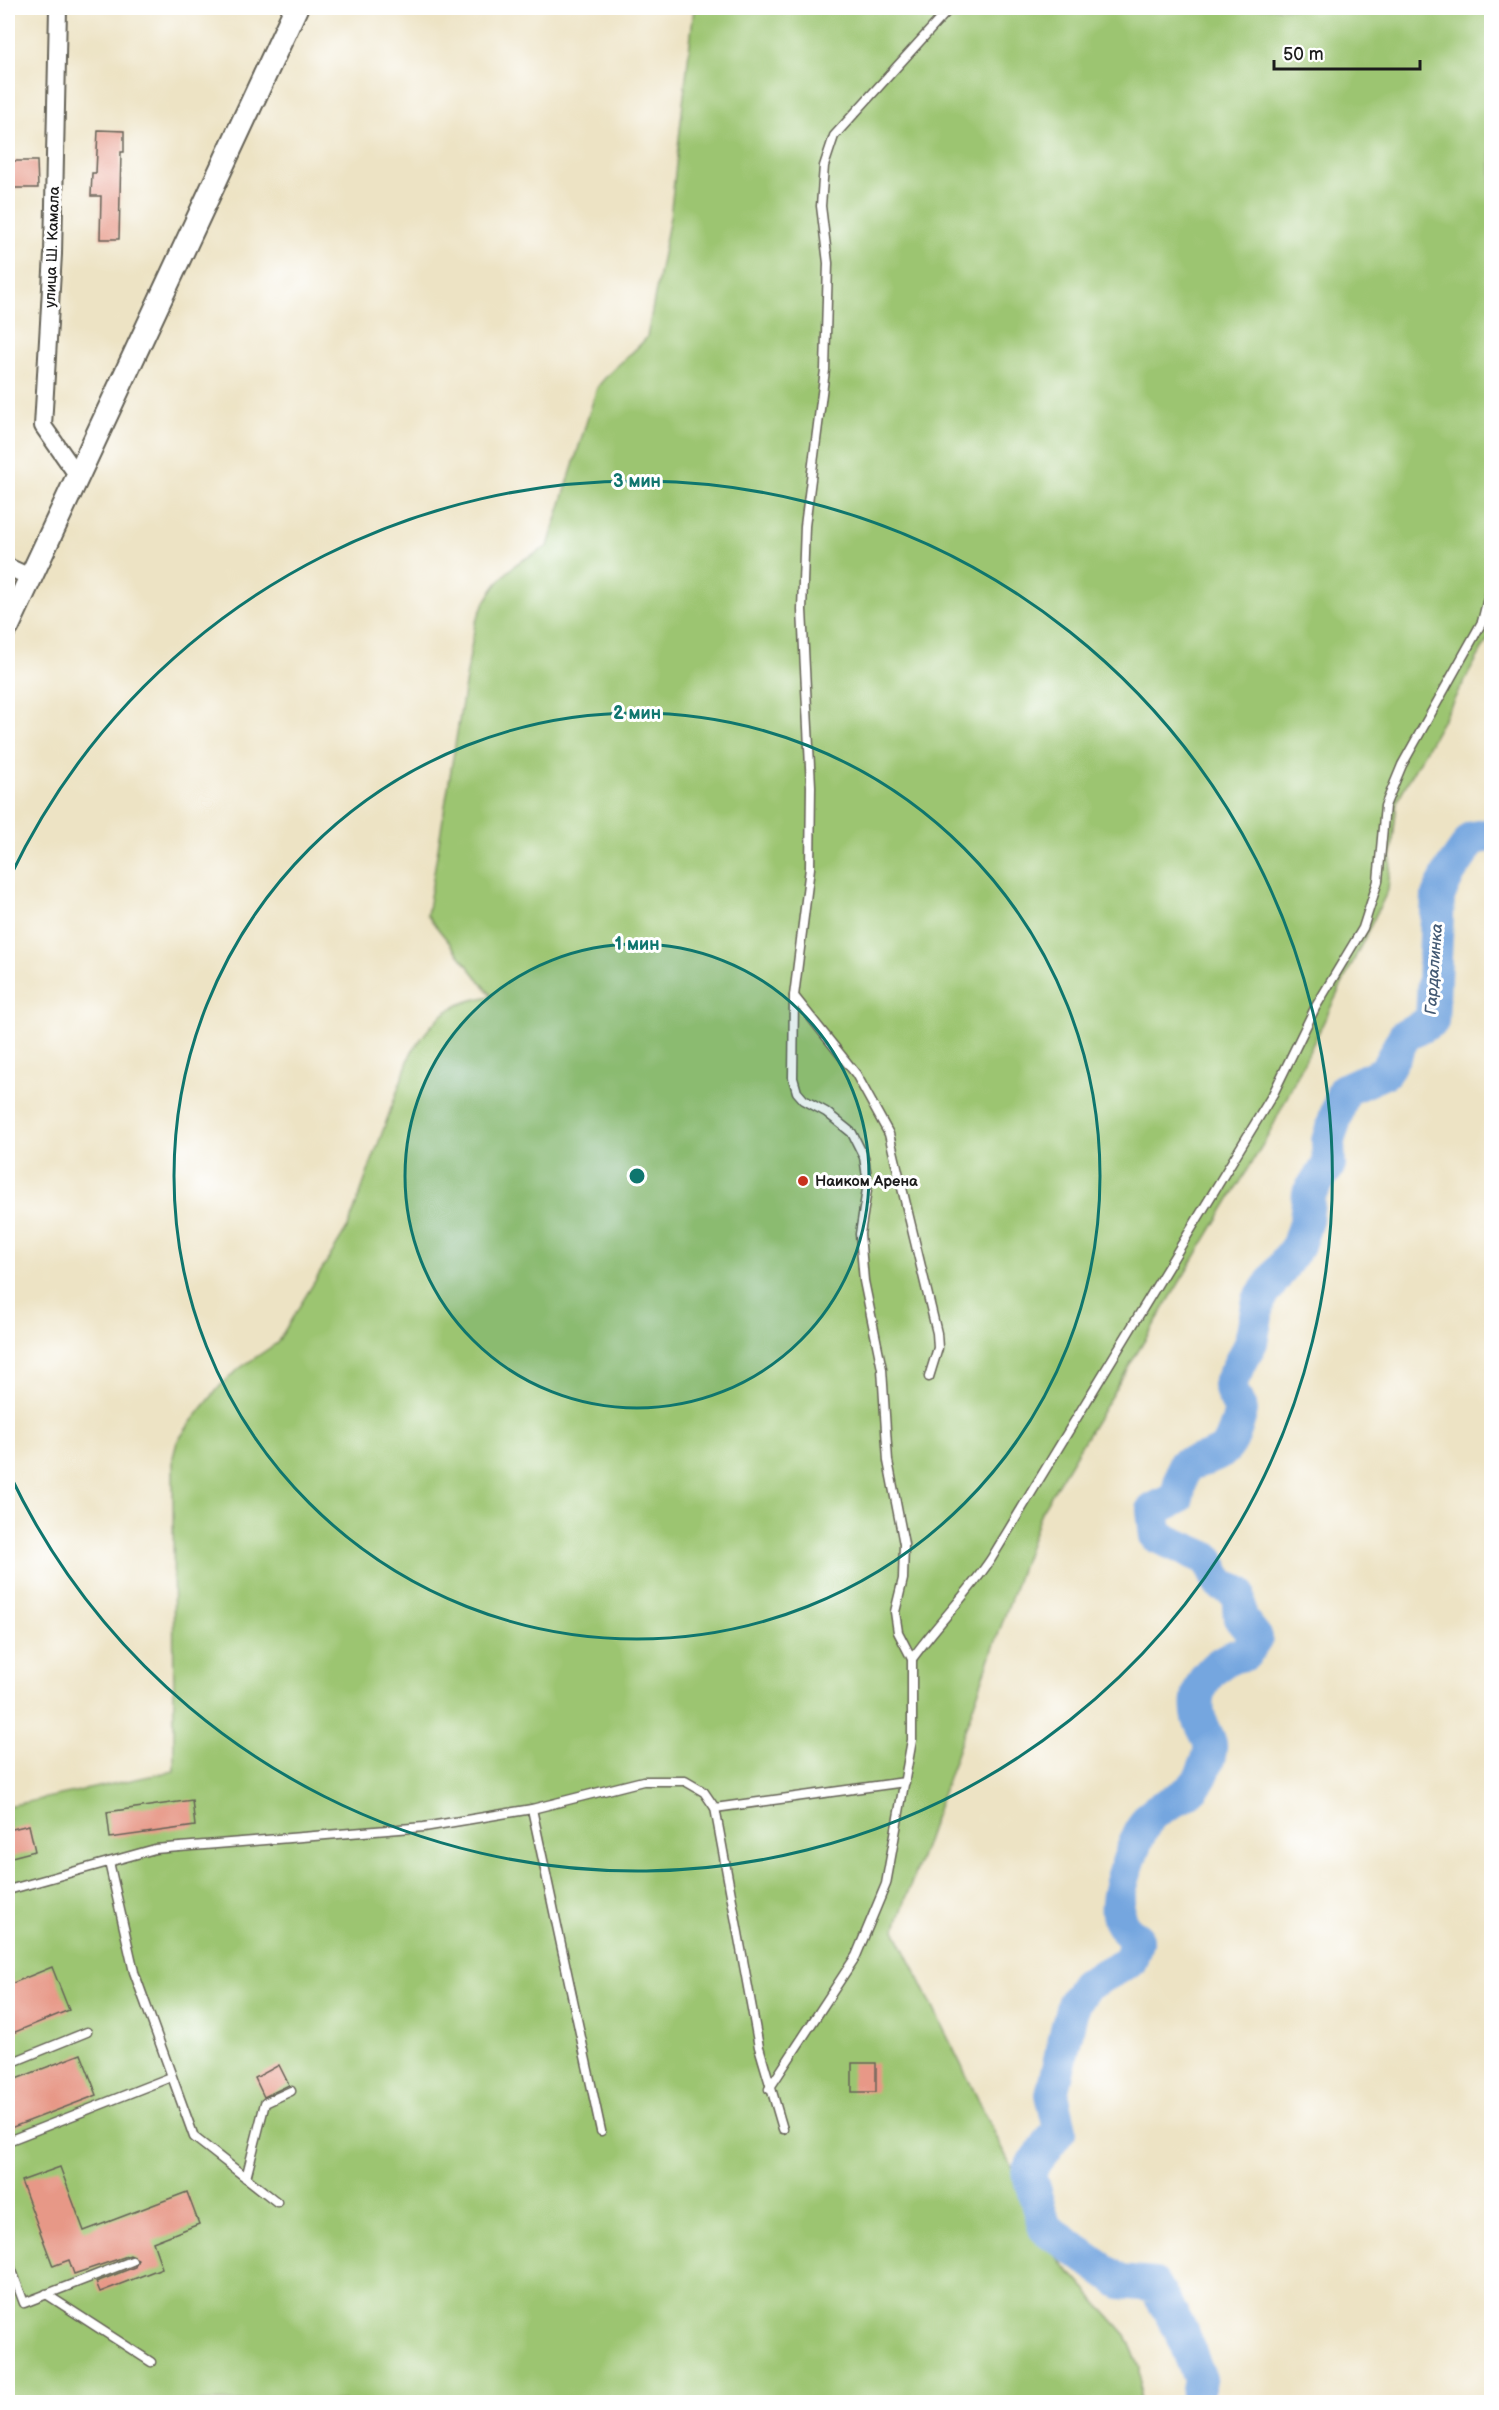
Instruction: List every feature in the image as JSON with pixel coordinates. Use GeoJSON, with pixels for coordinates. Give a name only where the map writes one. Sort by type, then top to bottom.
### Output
{"type":"FeatureCollection","features":[{"type":"Feature","properties":{"kind":"street","name":"улица Ш. Камала"},"geometry":{"type":"LineString","coordinates":[[58,8],[53,254],[43,426],[78,476]]}},
{"type":"Feature","properties":{"kind":"street"},"geometry":{"type":"LineString","coordinates":[[8,626],[296,8]]}},
{"type":"Feature","properties":{"kind":"street"},"geometry":{"type":"LineString","coordinates":[[8,567],[30,577]]}},
{"type":"Feature","properties":{"kind":"lane"},"geometry":{"type":"LineString","coordinates":[[769,2089],[856,1956],[886,1884],[912,1740],[912,1659],[898,1632],[895,1612],[903,1579],[904,1544],[888,1461],[882,1369],[864,1281],[860,1234],[868,1183],[866,1166],[852,1132],[826,1112],[804,1100],[797,1092],[793,1077],[794,996],[810,868],[811,786],[802,610],[805,526],[825,370],[828,263],[820,206],[824,166],[834,136],[950,8]]}},
{"type":"Feature","properties":{"kind":"lane"},"geometry":{"type":"LineString","coordinates":[[912,1659],[940,1622],[970,1590],[991,1559],[1274,1094],[1314,1008],[1363,928],[1378,881],[1385,806],[1402,765],[1482,622],[1491,582]]}},
{"type":"Feature","properties":{"kind":"lane"},"geometry":{"type":"LineString","coordinates":[[794,996],[856,1074],[889,1134],[937,1333],[938,1348],[929,1377]]}},
{"type":"Feature","properties":{"kind":"lane"},"geometry":{"type":"LineString","coordinates":[[8,1890],[155,1849],[424,1827],[532,1809],[643,1781],[665,1779],[685,1781],[704,1792],[715,1808],[769,2089],[783,2129]]}},
{"type":"Feature","properties":{"kind":"lane"},"geometry":{"type":"LineString","coordinates":[[715,1808],[905,1782]]}},
{"type":"Feature","properties":{"kind":"lane"},"geometry":{"type":"LineString","coordinates":[[532,1809],[601,2131]]}},
{"type":"Feature","properties":{"kind":"lane"},"geometry":{"type":"LineString","coordinates":[[109,1862],[134,1972],[194,2137],[277,2202]]}},
{"type":"Feature","properties":{"kind":"lane"},"geometry":{"type":"LineString","coordinates":[[8,2064],[87,2032]]}},
{"type":"Feature","properties":{"kind":"lane"},"geometry":{"type":"LineString","coordinates":[[8,2141],[171,2077]]}},
{"type":"Feature","properties":{"kind":"lane"},"geometry":{"type":"LineString","coordinates":[[246,2178],[265,2103],[291,2091]]}},
{"type":"Feature","properties":{"kind":"lane"},"geometry":{"type":"LineString","coordinates":[[8,2260],[24,2303],[132,2261]]}},
{"type":"Feature","properties":{"kind":"lane"},"geometry":{"type":"LineString","coordinates":[[46,2294],[151,2362]]}},
{"type":"Feature","properties":{"kind":"green space","name":"Наиком Арена"},"geometry":{"type":"Polygon","coordinates":[[[694,8],[1491,8],[1492,625],[1488,639],[1397,801],[1388,890],[1268,1136],[1041,1512],[895,1930],[1054,2254],[1126,2335],[1140,2368],[1140,2402],[8,2402],[8,1806],[174,1771],[173,1457],[177,1442],[221,1385],[240,1368],[277,1343],[348,1227],[411,1053],[436,1021],[453,1007],[492,996],[427,915],[475,624],[486,600],[508,571],[519,562],[548,546],[597,388],[647,337],[670,217],[694,8]]]}},
{"type":"Feature","properties":{"kind":"building"},"geometry":{"type":"Polygon","coordinates":[[[98,130],[124,131],[124,152],[121,152],[119,239],[100,239],[101,196],[91,196],[92,173],[96,173],[98,130]]]}},
{"type":"Feature","properties":{"kind":"building"},"geometry":{"type":"Polygon","coordinates":[[[8,161],[37,161],[38,188],[8,188],[8,161]]]}},
{"type":"Feature","properties":{"kind":"building"},"geometry":{"type":"Polygon","coordinates":[[[192,1800],[195,1826],[110,1838],[107,1812],[192,1800]]]}},
{"type":"Feature","properties":{"kind":"building"},"geometry":{"type":"Polygon","coordinates":[[[29,1825],[35,1851],[8,1858],[8,1830],[29,1825]]]}},
{"type":"Feature","properties":{"kind":"building"},"geometry":{"type":"Polygon","coordinates":[[[52,1967],[69,2010],[8,2035],[8,1985],[52,1967]]]}},
{"type":"Feature","properties":{"kind":"building"},"geometry":{"type":"Polygon","coordinates":[[[81,2054],[97,2095],[8,2129],[8,2082],[81,2054]]]}},
{"type":"Feature","properties":{"kind":"building"},"geometry":{"type":"Polygon","coordinates":[[[852,2063],[876,2063],[876,2092],[852,2092],[852,2063]]]}},
{"type":"Feature","properties":{"kind":"building"},"geometry":{"type":"Polygon","coordinates":[[[279,2065],[289,2085],[264,2097],[255,2078],[279,2065]]]}},
{"type":"Feature","properties":{"kind":"building"},"geometry":{"type":"Polygon","coordinates":[[[60,2167],[84,2231],[187,2192],[199,2224],[153,2242],[162,2268],[100,2292],[96,2282],[135,2267],[138,2259],[130,2255],[74,2274],[69,2260],[53,2266],[21,2181],[60,2167]]]}},
{"type":"Feature","properties":{"kind":"waterway","name":"Гардалинка"},"geometry":{"type":"LineString","coordinates":[[1196,2402],[1200,2379],[1180,2329],[1154,2285],[1120,2282],[1045,2228],[1028,2172],[1060,2129],[1052,2094],[1073,2004],[1086,1985],[1130,1961],[1137,1939],[1121,1922],[1118,1905],[1127,1866],[1137,1839],[1152,1814],[1192,1788],[1199,1780],[1206,1764],[1210,1744],[1199,1718],[1197,1706],[1202,1685],[1215,1668],[1224,1661],[1245,1654],[1256,1638],[1240,1618],[1238,1592],[1220,1584],[1208,1559],[1156,1536],[1153,1510],[1177,1498],[1184,1465],[1209,1458],[1224,1450],[1229,1444],[1241,1411],[1229,1385],[1251,1342],[1259,1300],[1298,1245],[1306,1220],[1309,1193],[1329,1165],[1328,1141],[1344,1090],[1385,1072],[1405,1035],[1432,1021],[1438,896],[1450,871],[1473,838],[1492,835]]}},
{"type":"Feature","properties":{"kind":"place","name":"Наиком Арена"},"geometry":{"type":"Point","coordinates":[803,1181]}}]}
